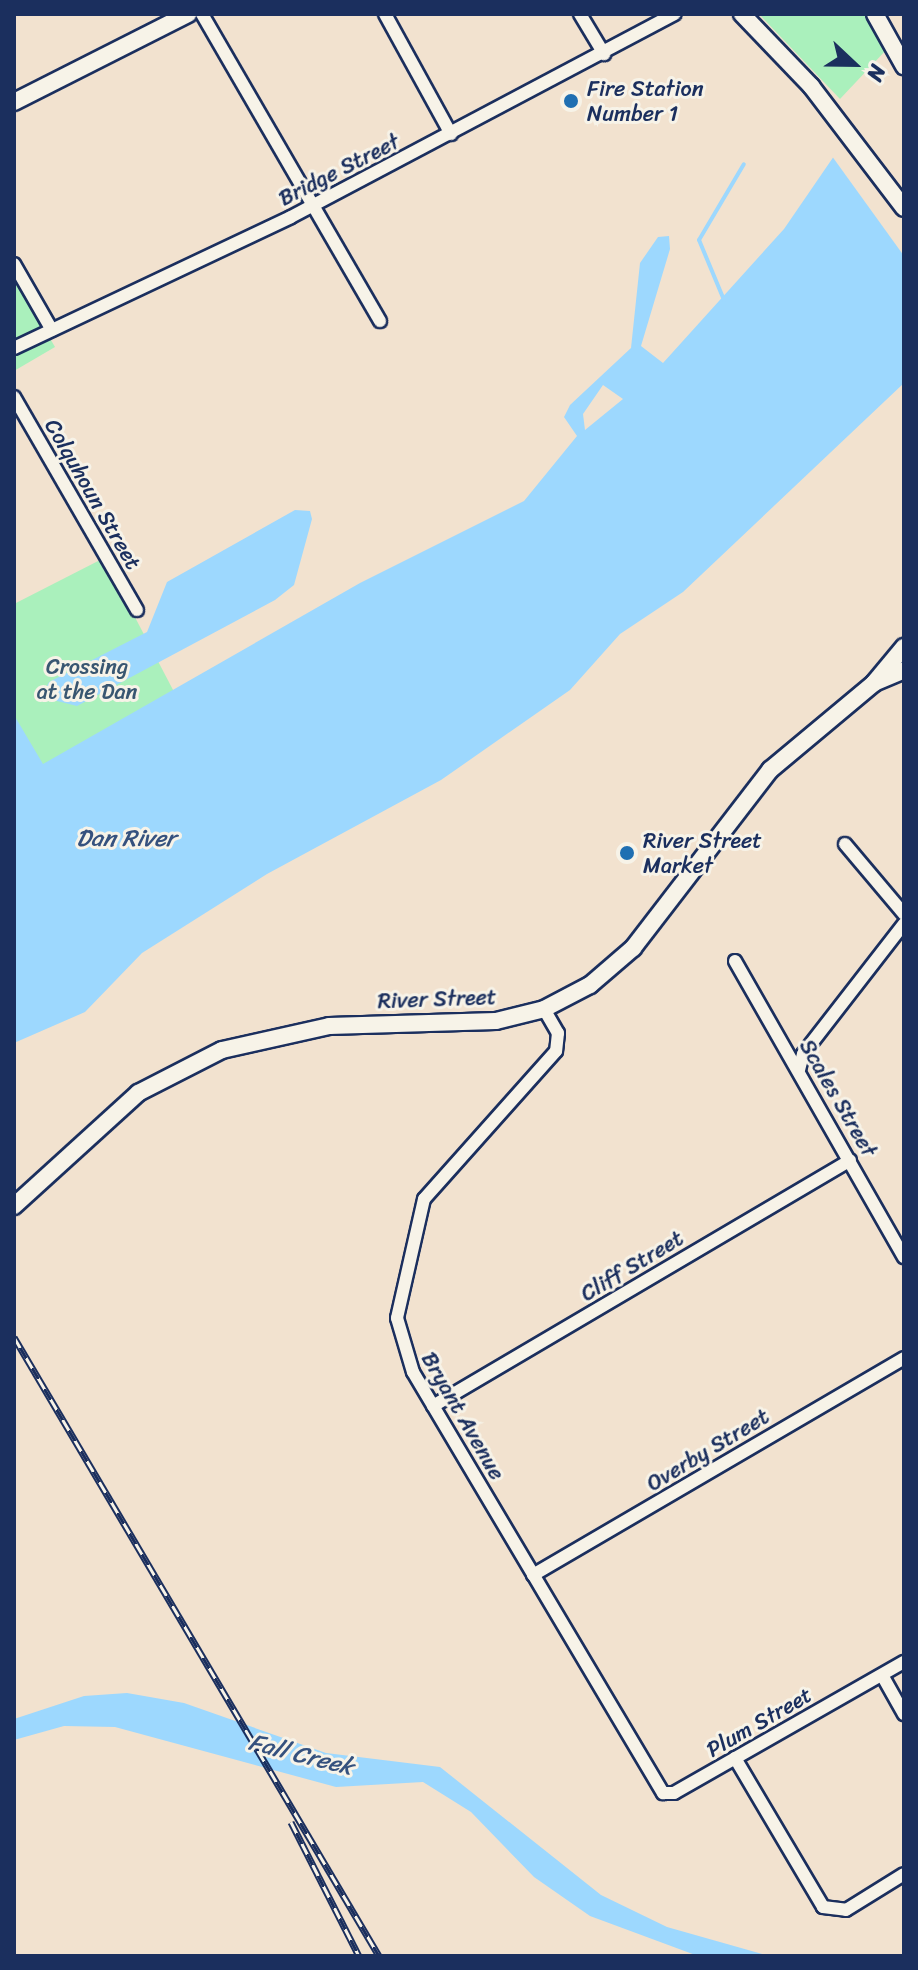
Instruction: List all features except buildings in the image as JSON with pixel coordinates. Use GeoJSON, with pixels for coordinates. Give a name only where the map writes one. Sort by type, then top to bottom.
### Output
{"type":"FeatureCollection","features":[{"type":"Feature","properties":{"kind":"main road"},"geometry":{"type":"LineString","coordinates":[[14,102],[188,14]]}},
{"type":"Feature","properties":{"kind":"main road"},"geometry":{"type":"LineString","coordinates":[[742,14],[811,86],[904,208]]}},
{"type":"Feature","properties":{"kind":"main road"},"geometry":{"type":"LineString","coordinates":[[875,14],[904,66]]}},
{"type":"Feature","properties":{"kind":"main road","name":"River Street"},"geometry":{"type":"LineString","coordinates":[[14,1206],[138,1093],[222,1050],[329,1026],[466,1023],[544,1009],[590,985],[633,948],[770,770],[874,683],[904,647]]}},
{"type":"Feature","properties":{"kind":"main road","name":"River Street"},"geometry":{"type":"LineString","coordinates":[[874,683],[904,670]]}},
{"type":"Feature","properties":{"kind":"street"},"geometry":{"type":"LineString","coordinates":[[202,14],[380,321]]}},
{"type":"Feature","properties":{"kind":"street"},"geometry":{"type":"LineString","coordinates":[[385,14],[451,134]]}},
{"type":"Feature","properties":{"kind":"street"},"geometry":{"type":"LineString","coordinates":[[580,14],[604,54]]}},
{"type":"Feature","properties":{"kind":"street","name":"Bridge Street"},"geometry":{"type":"LineString","coordinates":[[14,348],[312,206],[675,14]]}},
{"type":"Feature","properties":{"kind":"street"},"geometry":{"type":"LineString","coordinates":[[14,264],[52,330]]}},
{"type":"Feature","properties":{"kind":"street","name":"Colquhoun Street"},"geometry":{"type":"LineString","coordinates":[[14,397],[137,610]]}},
{"type":"Feature","properties":{"kind":"street"},"geometry":{"type":"LineString","coordinates":[[845,844],[904,914]]}},
{"type":"Feature","properties":{"kind":"street"},"geometry":{"type":"LineString","coordinates":[[799,1070],[803,1054],[904,924]]}},
{"type":"Feature","properties":{"kind":"street","name":"Scales Street"},"geometry":{"type":"LineString","coordinates":[[735,961],[904,1257]]}},
{"type":"Feature","properties":{"kind":"street","name":"Bryant Avenue"},"geometry":{"type":"LineString","coordinates":[[544,1009],[558,1033],[556,1051],[431,1186],[420,1213],[398,1336],[433,1406],[644,1764]]}},
{"type":"Feature","properties":{"kind":"street","name":"Cliff Street"},"geometry":{"type":"LineString","coordinates":[[433,1406],[850,1160]]}},
{"type":"Feature","properties":{"kind":"street","name":"Overby Street"},"geometry":{"type":"LineString","coordinates":[[533,1575],[904,1358]]}},
{"type":"Feature","properties":{"kind":"street","name":"Plum Street"},"geometry":{"type":"LineString","coordinates":[[644,1764],[668,1794],[904,1662]]}},
{"type":"Feature","properties":{"kind":"street"},"geometry":{"type":"LineString","coordinates":[[882,1675],[904,1714]]}},
{"type":"Feature","properties":{"kind":"street"},"geometry":{"type":"LineString","coordinates":[[735,1758],[823,1907],[838,1912],[904,1874]]}},
{"type":"Feature","properties":{"kind":"green space"},"geometry":{"type":"Polygon","coordinates":[[[759,14],[868,14],[887,49],[840,99],[759,14]]]}},
{"type":"Feature","properties":{"kind":"green space"},"geometry":{"type":"Polygon","coordinates":[[[14,277],[55,347],[14,371],[14,277]]]}},
{"type":"Feature","properties":{"kind":"green space","name":"Crossing at the Dan"},"geometry":{"type":"Polygon","coordinates":[[[104,558],[183,709],[14,788],[14,604],[104,558]]]}},
{"type":"Feature","properties":{"kind":"water","name":"Dan River"},"geometry":{"type":"Polygon","coordinates":[[[904,54],[904,383],[683,592],[620,634],[570,690],[441,780],[267,874],[142,953],[85,1012],[14,1043],[14,715],[43,764],[360,583],[524,501],[577,436],[564,417],[570,405],[631,348],[640,263],[658,237],[669,236],[670,249],[641,346],[663,363],[784,229],[904,54]],[[603,385],[583,414],[585,430],[623,399],[603,385]]]}},
{"type":"Feature","properties":{"kind":"water"},"geometry":{"type":"Polygon","coordinates":[[[295,510],[310,511],[312,519],[294,585],[275,600],[77,706],[41,697],[49,682],[147,632],[167,582],[295,510]]]}},
{"type":"Feature","properties":{"kind":"water","name":"Fall Creek"},"geometry":{"type":"Polygon","coordinates":[[[127,1693],[184,1703],[326,1753],[440,1767],[601,1895],[667,1927],[769,1956],[698,1956],[590,1916],[534,1877],[471,1812],[423,1782],[336,1787],[115,1727],[64,1726],[14,1740],[14,1719],[84,1696],[127,1693]]]}},
{"type":"Feature","properties":{"kind":"pier"},"geometry":{"type":"Polygon","coordinates":[[[904,50],[904,256],[829,152],[874,78],[904,50]]]}},
{"type":"Feature","properties":{"kind":"waterway"},"geometry":{"type":"LineString","coordinates":[[724,300],[699,240],[744,164]]}},
{"type":"Feature","properties":{"kind":"railway"},"geometry":{"type":"LineString","coordinates":[[14,1337],[379,1956]]}},
{"type":"Feature","properties":{"kind":"railway"},"geometry":{"type":"LineString","coordinates":[[291,1822],[359,1956]]}},
{"type":"Feature","properties":{"kind":"place","name":"Fire Station Number 1"},"geometry":{"type":"Point","coordinates":[571,101]}},
{"type":"Feature","properties":{"kind":"place","name":"River Street Market"},"geometry":{"type":"Point","coordinates":[627,853]}}]}
